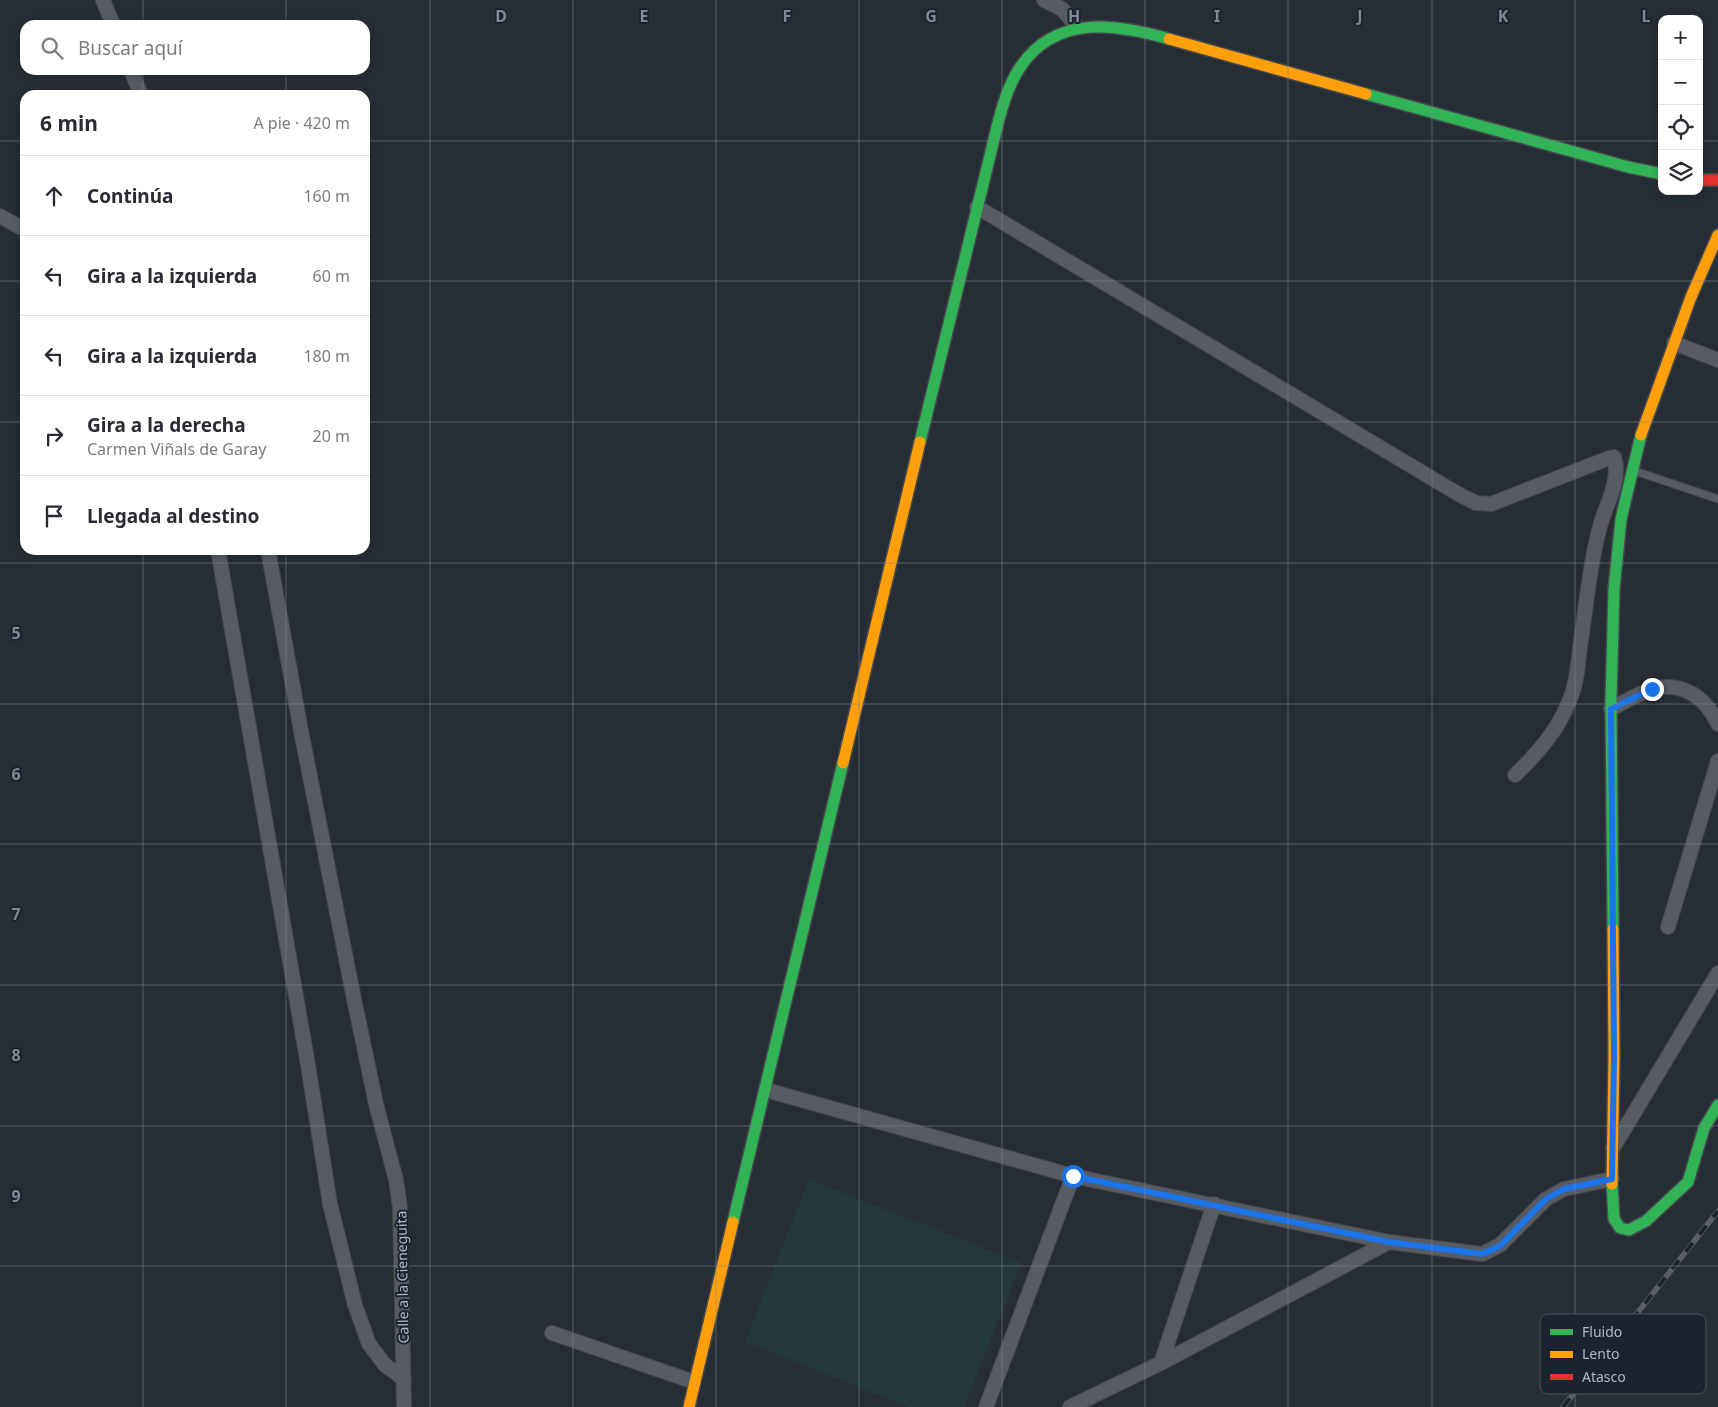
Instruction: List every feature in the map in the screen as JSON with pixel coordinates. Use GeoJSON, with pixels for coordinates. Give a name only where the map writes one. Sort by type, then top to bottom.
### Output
{"type":"FeatureCollection","features":[{"type":"Feature","properties":{"kind":"main road"},"geometry":{"type":"LineString","coordinates":[[689,1407],[977,207],[1004,100],[1014,76],[1029,55],[1052,38],[1078,28],[1105,26],[1137,30],[1628,168],[1658,173]]}},
{"type":"Feature","properties":{"kind":"main road"},"geometry":{"type":"LineString","coordinates":[[1703,180],[1718,180]]}},
{"type":"Feature","properties":{"kind":"main road"},"geometry":{"type":"LineString","coordinates":[[1718,235],[1691,297],[1644,425],[1621,519],[1614,589],[1611,709],[1614,1056],[1612,1179],[1614,1219],[1620,1228],[1629,1230],[1646,1221],[1688,1182],[1704,1128],[1718,1105]]}},
{"type":"Feature","properties":{"kind":"street"},"geometry":{"type":"LineString","coordinates":[[103,0],[111,20]]}},
{"type":"Feature","properties":{"kind":"street"},"geometry":{"type":"LineString","coordinates":[[1044,0],[1062,9],[1078,28]]}},
{"type":"Feature","properties":{"kind":"street"},"geometry":{"type":"LineString","coordinates":[[133,75],[139,90]]}},
{"type":"Feature","properties":{"kind":"street"},"geometry":{"type":"LineString","coordinates":[[977,207],[1476,503],[1491,504],[1609,458],[1614,458],[1617,466],[1614,483],[1599,530],[1593,557],[1571,698],[1560,720],[1539,753],[1515,775]]}},
{"type":"Feature","properties":{"kind":"street"},"geometry":{"type":"LineString","coordinates":[[0,216],[20,227]]}},
{"type":"Feature","properties":{"kind":"street"},"geometry":{"type":"LineString","coordinates":[[1674,343],[1718,360]]}},
{"type":"Feature","properties":{"kind":"street"},"geometry":{"type":"LineString","coordinates":[[219,555],[308,1065],[330,1204],[355,1305],[369,1344],[385,1365],[404,1379]]}},
{"type":"Feature","properties":{"kind":"street","name":"Calle a la Cieneguita"},"geometry":{"type":"LineString","coordinates":[[269,555],[301,731],[354,999],[376,1104],[396,1180],[400,1207],[404,1407]]}},
{"type":"Feature","properties":{"kind":"street"},"geometry":{"type":"LineString","coordinates":[[1611,709],[1652,689],[1671,686],[1694,693],[1712,711],[1718,724]]}},
{"type":"Feature","properties":{"kind":"street"},"geometry":{"type":"LineString","coordinates":[[1668,927],[1718,761]]}},
{"type":"Feature","properties":{"kind":"street"},"geometry":{"type":"LineString","coordinates":[[1612,1151],[1718,973]]}},
{"type":"Feature","properties":{"kind":"street"},"geometry":{"type":"LineString","coordinates":[[766,1090],[1073,1176],[1389,1242],[1482,1254],[1500,1246],[1546,1199],[1564,1189],[1612,1179]]}},
{"type":"Feature","properties":{"kind":"street"},"geometry":{"type":"LineString","coordinates":[[986,1407],[1073,1176]]}},
{"type":"Feature","properties":{"kind":"street"},"geometry":{"type":"LineString","coordinates":[[1161,1362],[1214,1204]]}},
{"type":"Feature","properties":{"kind":"street"},"geometry":{"type":"LineString","coordinates":[[1070,1407],[1161,1362],[1389,1242]]}},
{"type":"Feature","properties":{"kind":"street"},"geometry":{"type":"LineString","coordinates":[[552,1333],[694,1382]]}},
{"type":"Feature","properties":{"kind":"lane"},"geometry":{"type":"LineString","coordinates":[[1633,470],[1718,499]]}},
{"type":"Feature","properties":{"kind":"shaded area"},"geometry":{"type":"Polygon","coordinates":[[[809,1179],[1021,1263],[964,1407],[908,1407],[745,1342],[809,1179]]]}},
{"type":"Feature","properties":{"kind":"railway"},"geometry":{"type":"LineString","coordinates":[[1637,1314],[1718,1211]]}},
{"type":"Feature","properties":{"kind":"railway"},"geometry":{"type":"LineString","coordinates":[[1563,1407],[1573,1394]]}},
{"type":"Feature","properties":{"kind":"traffic: fast"},"geometry":{"type":"LineString","coordinates":[[920,442],[1000,116],[1007,93],[1021,66],[1036,49],[1052,38],[1070,31],[1089,27],[1109,27],[1169,39]]}},
{"type":"Feature","properties":{"kind":"traffic: fast"},"geometry":{"type":"LineString","coordinates":[[1366,94],[1628,167],[1658,173]]}},
{"type":"Feature","properties":{"kind":"traffic: fast"},"geometry":{"type":"LineString","coordinates":[[1613,929],[1611,700],[1614,589],[1621,519],[1641,435]]}},
{"type":"Feature","properties":{"kind":"traffic: fast"},"geometry":{"type":"LineString","coordinates":[[733,1222],[843,763]]}},
{"type":"Feature","properties":{"kind":"traffic: fast"},"geometry":{"type":"LineString","coordinates":[[1612,1184],[1614,1219],[1620,1228],[1629,1230],[1646,1221],[1688,1182],[1704,1128],[1718,1105]]}},
{"type":"Feature","properties":{"kind":"traffic: slow"},"geometry":{"type":"LineString","coordinates":[[1169,39],[1366,94]]}},
{"type":"Feature","properties":{"kind":"traffic: slow"},"geometry":{"type":"LineString","coordinates":[[1641,435],[1691,297],[1718,235]]}},
{"type":"Feature","properties":{"kind":"traffic: slow"},"geometry":{"type":"LineString","coordinates":[[843,763],[920,442]]}},
{"type":"Feature","properties":{"kind":"traffic: slow"},"geometry":{"type":"LineString","coordinates":[[1612,1184],[1613,929]]}},
{"type":"Feature","properties":{"kind":"traffic: slow"},"geometry":{"type":"LineString","coordinates":[[689,1407],[733,1222]]}},
{"type":"Feature","properties":{"kind":"traffic: jam"},"geometry":{"type":"LineString","coordinates":[[1703,180],[1718,180]]}},
{"type":"Feature","properties":{"kind":"route"},"geometry":{"type":"LineString","coordinates":[[1073,1176],[1389,1242],[1482,1254],[1500,1246],[1546,1199],[1564,1189],[1612,1179],[1614,1056],[1611,709],[1652,689]]}}]}
